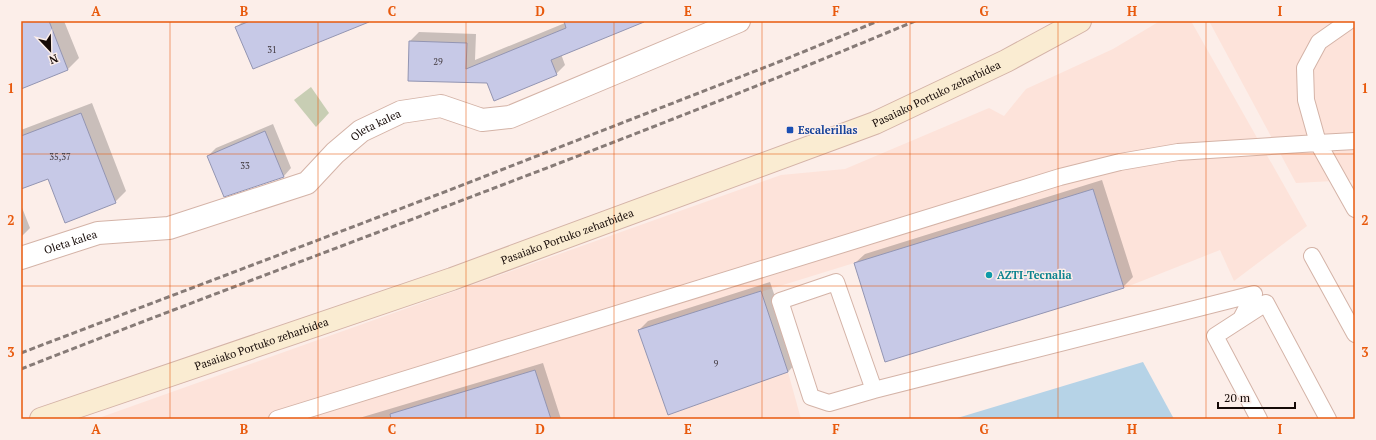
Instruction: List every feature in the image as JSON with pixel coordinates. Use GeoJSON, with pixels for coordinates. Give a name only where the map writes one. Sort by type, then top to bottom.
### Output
{"type":"FeatureCollection","features":[{"type":"Feature","properties":{"kind":"main road","name":"Pasaiako Portuko zeharbidea"},"geometry":{"type":"LineString","coordinates":[[41,419],[452,279],[875,123],[1006,61],[1080,21]]}},
{"type":"Feature","properties":{"kind":"street","name":"Oleta kalea"},"geometry":{"type":"LineString","coordinates":[[21,258],[98,233],[169,228],[307,183],[335,153],[360,131],[401,112],[441,106],[482,120],[510,117],[739,21]]}},
{"type":"Feature","properties":{"kind":"lane"},"geometry":{"type":"LineString","coordinates":[[1349,21],[1319,42],[1306,68],[1306,100],[1318,143],[1355,209]]}},
{"type":"Feature","properties":{"kind":"lane"},"geometry":{"type":"LineString","coordinates":[[277,419],[1082,171],[1120,162],[1178,152],[1355,141]]}},
{"type":"Feature","properties":{"kind":"lane"},"geometry":{"type":"LineString","coordinates":[[1312,256],[1355,334]]}},
{"type":"Feature","properties":{"kind":"lane"},"geometry":{"type":"LineString","coordinates":[[874,390],[836,282],[780,301],[811,397],[829,404],[874,390],[1254,294],[1241,319]]}},
{"type":"Feature","properties":{"kind":"lane"},"geometry":{"type":"LineString","coordinates":[[1259,419],[1215,336],[1266,303],[1328,419]]}},
{"type":"Feature","properties":{"kind":"shaded area"},"geometry":{"type":"Polygon","coordinates":[[[1160,21],[1191,21],[1307,226],[1234,281],[1220,250],[1124,288],[1093,189],[638,330],[668,415],[788,372],[801,419],[96,419],[781,175],[845,169],[989,108],[1004,116],[1026,89],[1113,49],[1160,21]]]}},
{"type":"Feature","properties":{"kind":"shaded area"},"geometry":{"type":"Polygon","coordinates":[[[1209,21],[1355,21],[1355,185],[1352,180],[1296,183],[1209,21]]]}},
{"type":"Feature","properties":{"kind":"green space"},"geometry":{"type":"Polygon","coordinates":[[[311,87],[329,113],[316,127],[294,100],[311,87]]]}},
{"type":"Feature","properties":{"kind":"water"},"geometry":{"type":"Polygon","coordinates":[[[1143,362],[1174,419],[954,419],[1143,362]]]}},
{"type":"Feature","properties":{"kind":"building"},"geometry":{"type":"Polygon","coordinates":[[[21,21],[49,21],[68,70],[21,89],[21,21]]]}},
{"type":"Feature","properties":{"kind":"building"},"geometry":{"type":"Polygon","coordinates":[[[250,21],[369,22],[253,69],[235,27],[250,21]]]}},
{"type":"Feature","properties":{"kind":"building"},"geometry":{"type":"Polygon","coordinates":[[[564,21],[644,22],[551,60],[557,75],[494,101],[487,83],[408,81],[409,41],[467,43],[466,69],[566,28],[564,21]]]}},
{"type":"Feature","properties":{"kind":"building"},"geometry":{"type":"Polygon","coordinates":[[[81,113],[116,203],[65,223],[48,179],[21,189],[21,136],[81,113]]]}},
{"type":"Feature","properties":{"kind":"building"},"geometry":{"type":"Polygon","coordinates":[[[265,131],[284,177],[224,197],[207,156],[265,131]]]}},
{"type":"Feature","properties":{"kind":"building","name":"AZTI-Tecnalia"},"geometry":{"type":"Polygon","coordinates":[[[1093,189],[1124,288],[885,362],[854,263],[1093,189]]]}},
{"type":"Feature","properties":{"kind":"building"},"geometry":{"type":"Polygon","coordinates":[[[761,291],[788,372],[668,415],[638,330],[761,291]]]}},
{"type":"Feature","properties":{"kind":"building"},"geometry":{"type":"Polygon","coordinates":[[[535,370],[551,419],[391,419],[390,414],[535,370]]]}},
{"type":"Feature","properties":{"kind":"railway"},"geometry":{"type":"LineString","coordinates":[[21,353],[447,191],[781,61],[878,21]]}},
{"type":"Feature","properties":{"kind":"railway"},"geometry":{"type":"LineString","coordinates":[[21,369],[581,155],[804,67],[915,21]]}},
{"type":"Feature","properties":{"kind":"place","name":"Escalerillas"},"geometry":{"type":"Point","coordinates":[790,130]}},
{"type":"Feature","properties":{"kind":"place","name":"AZTI-Tecnalia"},"geometry":{"type":"Point","coordinates":[989,275]}}]}
